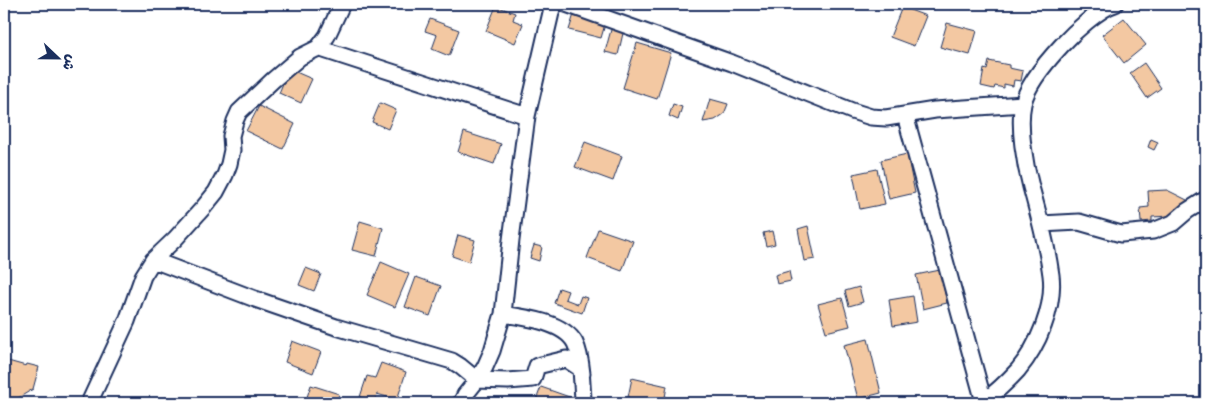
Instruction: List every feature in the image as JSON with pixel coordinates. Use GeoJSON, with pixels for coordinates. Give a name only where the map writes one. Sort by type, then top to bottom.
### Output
{"type":"FeatureCollection","features":[{"type":"Feature","properties":{"kind":"street"},"geometry":{"type":"LineString","coordinates":[[89,403],[127,321],[144,276],[153,260],[175,239],[216,192],[229,164],[234,121],[239,112],[300,56],[318,48],[327,36],[342,4]]}},
{"type":"Feature","properties":{"kind":"street"},"geometry":{"type":"LineString","coordinates":[[461,403],[486,367],[503,314],[527,116],[553,4]]}},
{"type":"Feature","properties":{"kind":"street"},"geometry":{"type":"LineString","coordinates":[[566,4],[732,63],[871,117],[886,118],[935,110],[1023,104]]}},
{"type":"Feature","properties":{"kind":"street"},"geometry":{"type":"LineString","coordinates":[[905,115],[983,403],[1005,384],[1024,361],[1033,347],[1050,304],[1051,277],[1041,224],[1025,166],[1021,124],[1023,104],[1036,76],[1050,57],[1106,4]]}},
{"type":"Feature","properties":{"kind":"street"},"geometry":{"type":"LineString","coordinates":[[318,48],[527,116]]}},
{"type":"Feature","properties":{"kind":"street"},"geometry":{"type":"LineString","coordinates":[[1041,224],[1079,222],[1121,234],[1153,230],[1173,222],[1206,199]]}},
{"type":"Feature","properties":{"kind":"street"},"geometry":{"type":"LineString","coordinates":[[153,260],[255,299],[336,327],[452,361],[477,380],[508,381],[533,379],[537,366],[566,359],[581,369],[582,401]]}},
{"type":"Feature","properties":{"kind":"street"},"geometry":{"type":"LineString","coordinates":[[503,314],[529,318],[565,332],[574,342],[581,361],[582,401]]}},
{"type":"Feature","properties":{"kind":"building"},"geometry":{"type":"Polygon","coordinates":[[[937,4],[952,4],[950,9],[937,4]]]}},
{"type":"Feature","properties":{"kind":"building"},"geometry":{"type":"Polygon","coordinates":[[[496,6],[515,13],[513,20],[523,24],[515,43],[486,31],[496,6]]]}},
{"type":"Feature","properties":{"kind":"building"},"geometry":{"type":"Polygon","coordinates":[[[902,7],[926,16],[914,46],[890,37],[902,7]]]}},
{"type":"Feature","properties":{"kind":"building"},"geometry":{"type":"Polygon","coordinates":[[[575,11],[606,21],[601,38],[569,30],[575,11]]]}},
{"type":"Feature","properties":{"kind":"building"},"geometry":{"type":"Polygon","coordinates":[[[1124,18],[1146,45],[1124,63],[1102,35],[1124,18]]]}},
{"type":"Feature","properties":{"kind":"building"},"geometry":{"type":"Polygon","coordinates":[[[430,19],[459,30],[449,56],[432,49],[437,35],[425,31],[430,19]]]}},
{"type":"Feature","properties":{"kind":"building"},"geometry":{"type":"Polygon","coordinates":[[[947,23],[977,31],[970,55],[940,47],[947,23]]]}},
{"type":"Feature","properties":{"kind":"building"},"geometry":{"type":"Polygon","coordinates":[[[612,26],[624,29],[618,55],[605,52],[612,26]]]}},
{"type":"Feature","properties":{"kind":"building"},"geometry":{"type":"Polygon","coordinates":[[[637,43],[671,53],[657,99],[623,88],[637,43]]]}},
{"type":"Feature","properties":{"kind":"building"},"geometry":{"type":"Polygon","coordinates":[[[989,61],[1009,65],[1009,68],[1023,71],[1021,81],[1014,80],[1013,86],[1004,84],[1004,88],[995,86],[994,89],[981,86],[984,69],[987,70],[989,61]]]}},
{"type":"Feature","properties":{"kind":"building"},"geometry":{"type":"Polygon","coordinates":[[[1144,63],[1161,88],[1147,98],[1130,73],[1144,63]]]}},
{"type":"Feature","properties":{"kind":"building"},"geometry":{"type":"Polygon","coordinates":[[[289,69],[312,79],[301,103],[279,93],[289,69]]]}},
{"type":"Feature","properties":{"kind":"building"},"geometry":{"type":"Polygon","coordinates":[[[710,99],[728,104],[724,114],[715,120],[703,122],[710,99]]]}},
{"type":"Feature","properties":{"kind":"building"},"geometry":{"type":"Polygon","coordinates":[[[380,103],[396,110],[388,129],[372,122],[380,103]]]}},
{"type":"Feature","properties":{"kind":"building"},"geometry":{"type":"Polygon","coordinates":[[[673,104],[682,107],[678,120],[669,116],[673,104]]]}},
{"type":"Feature","properties":{"kind":"building"},"geometry":{"type":"Polygon","coordinates":[[[259,106],[295,124],[283,149],[246,131],[259,106]]]}},
{"type":"Feature","properties":{"kind":"building"},"geometry":{"type":"Polygon","coordinates":[[[464,132],[501,144],[494,164],[458,152],[464,132]]]}},
{"type":"Feature","properties":{"kind":"building"},"geometry":{"type":"Polygon","coordinates":[[[1151,139],[1158,142],[1154,150],[1148,147],[1151,139]]]}},
{"type":"Feature","properties":{"kind":"building"},"geometry":{"type":"Polygon","coordinates":[[[585,142],[622,156],[613,181],[575,167],[585,142]]]}},
{"type":"Feature","properties":{"kind":"building"},"geometry":{"type":"Polygon","coordinates":[[[907,154],[915,193],[889,199],[881,160],[907,154]]]}},
{"type":"Feature","properties":{"kind":"building"},"geometry":{"type":"Polygon","coordinates":[[[877,169],[885,204],[860,209],[853,174],[877,169]]]}},
{"type":"Feature","properties":{"kind":"building"},"geometry":{"type":"Polygon","coordinates":[[[1167,190],[1191,202],[1170,216],[1152,217],[1152,221],[1141,222],[1140,208],[1149,207],[1148,191],[1167,190]]]}},
{"type":"Feature","properties":{"kind":"building"},"geometry":{"type":"Polygon","coordinates":[[[360,221],[383,228],[376,256],[352,250],[360,221]]]}},
{"type":"Feature","properties":{"kind":"building"},"geometry":{"type":"Polygon","coordinates":[[[808,226],[815,259],[804,261],[798,229],[808,226]]]}},
{"type":"Feature","properties":{"kind":"building"},"geometry":{"type":"Polygon","coordinates":[[[598,229],[633,241],[622,271],[587,258],[598,229]]]}},
{"type":"Feature","properties":{"kind":"building"},"geometry":{"type":"Polygon","coordinates":[[[772,231],[775,244],[766,246],[763,233],[772,231]]]}},
{"type":"Feature","properties":{"kind":"building"},"geometry":{"type":"Polygon","coordinates":[[[458,235],[475,240],[469,262],[452,256],[458,235]]]}},
{"type":"Feature","properties":{"kind":"building"},"geometry":{"type":"Polygon","coordinates":[[[534,245],[542,247],[539,261],[530,258],[534,245]]]}},
{"type":"Feature","properties":{"kind":"building"},"geometry":{"type":"Polygon","coordinates":[[[381,262],[409,274],[395,307],[367,295],[381,262]]]}},
{"type":"Feature","properties":{"kind":"building"},"geometry":{"type":"Polygon","coordinates":[[[306,268],[321,274],[314,291],[299,285],[306,268]]]}},
{"type":"Feature","properties":{"kind":"building"},"geometry":{"type":"Polygon","coordinates":[[[940,270],[947,303],[923,309],[916,275],[940,270]]]}},
{"type":"Feature","properties":{"kind":"building"},"geometry":{"type":"Polygon","coordinates":[[[789,271],[791,281],[777,284],[775,275],[789,271]]]}},
{"type":"Feature","properties":{"kind":"building"},"geometry":{"type":"Polygon","coordinates":[[[416,277],[441,286],[430,316],[405,307],[416,277]]]}},
{"type":"Feature","properties":{"kind":"building"},"geometry":{"type":"Polygon","coordinates":[[[859,287],[863,302],[849,306],[845,291],[859,287]]]}},
{"type":"Feature","properties":{"kind":"building"},"geometry":{"type":"Polygon","coordinates":[[[559,288],[568,291],[565,299],[578,304],[581,296],[587,298],[582,313],[554,303],[559,288]]]}},
{"type":"Feature","properties":{"kind":"building"},"geometry":{"type":"Polygon","coordinates":[[[913,296],[917,322],[893,326],[889,300],[913,296]]]}},
{"type":"Feature","properties":{"kind":"building"},"geometry":{"type":"Polygon","coordinates":[[[842,298],[850,326],[826,332],[818,304],[842,298]]]}},
{"type":"Feature","properties":{"kind":"building"},"geometry":{"type":"Polygon","coordinates":[[[4,309],[9,311],[4,326],[4,309]]]}},
{"type":"Feature","properties":{"kind":"building"},"geometry":{"type":"Polygon","coordinates":[[[868,339],[881,393],[858,399],[844,345],[868,339]]]}},
{"type":"Feature","properties":{"kind":"building"},"geometry":{"type":"Polygon","coordinates":[[[292,341],[321,352],[313,373],[285,362],[292,341]]]}},
{"type":"Feature","properties":{"kind":"building"},"geometry":{"type":"Polygon","coordinates":[[[8,361],[39,367],[33,389],[15,400],[4,397],[4,376],[8,361]]]}},
{"type":"Feature","properties":{"kind":"building"},"geometry":{"type":"Polygon","coordinates":[[[381,363],[406,372],[397,400],[377,394],[375,402],[360,397],[367,376],[375,378],[381,363]]]}},
{"type":"Feature","properties":{"kind":"building"},"geometry":{"type":"Polygon","coordinates":[[[632,378],[667,386],[664,403],[627,402],[632,378]]]}},
{"type":"Feature","properties":{"kind":"building"},"geometry":{"type":"Polygon","coordinates":[[[311,385],[339,394],[336,403],[305,403],[311,385]]]}},
{"type":"Feature","properties":{"kind":"building"},"geometry":{"type":"Polygon","coordinates":[[[541,387],[575,399],[573,403],[535,403],[541,387]]]}}]}
